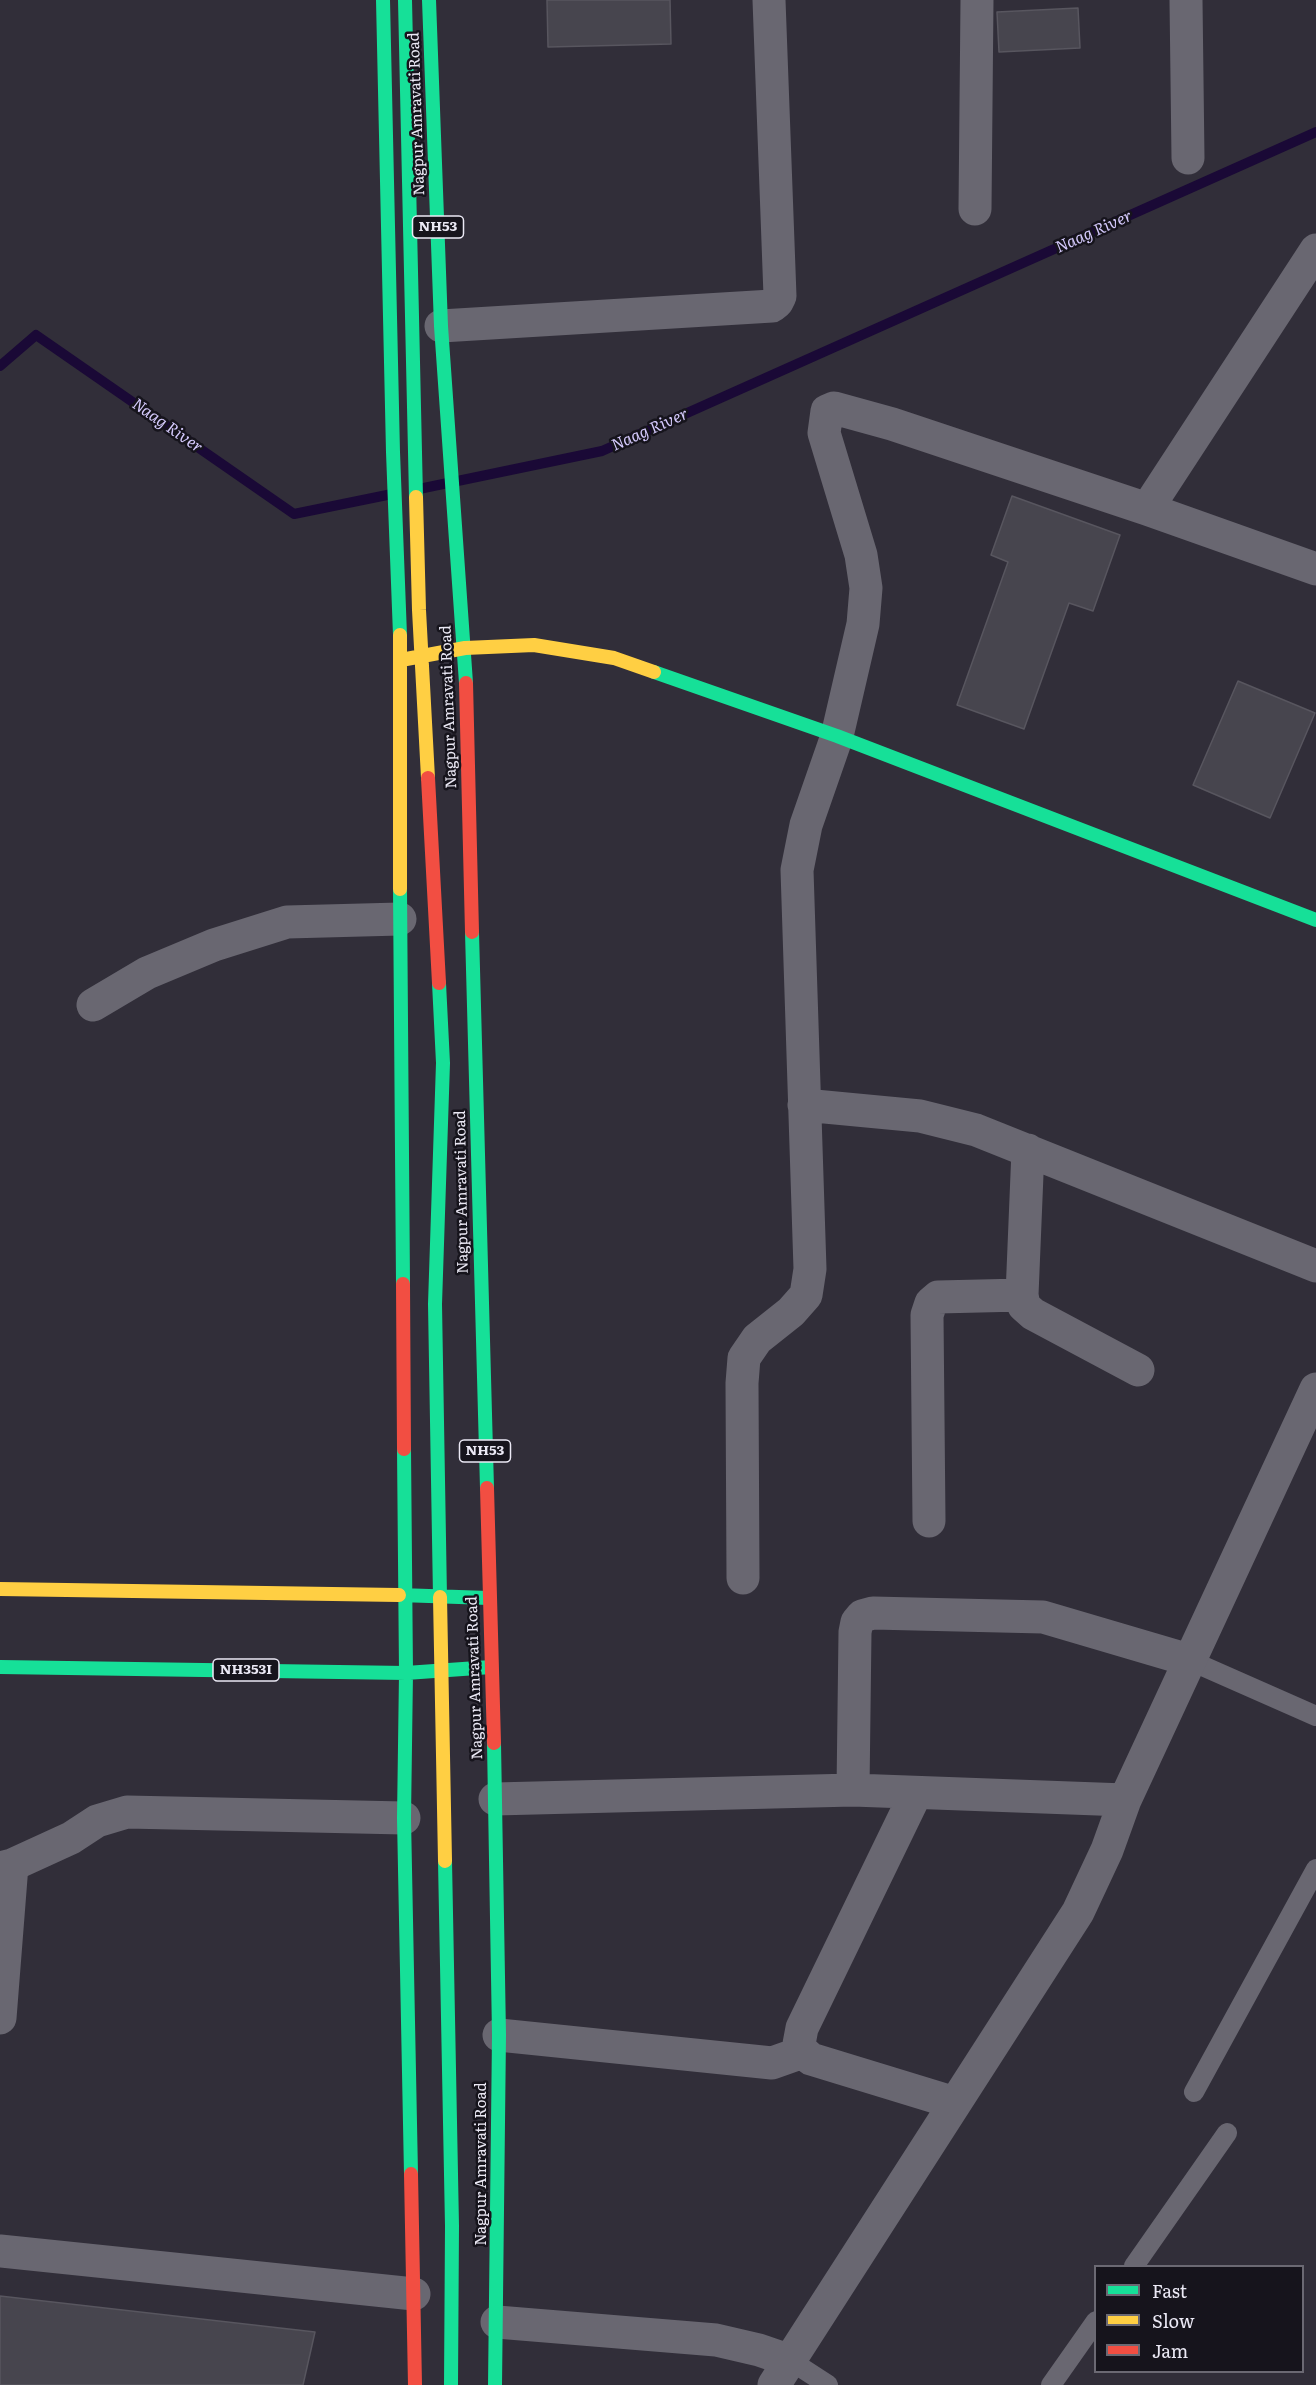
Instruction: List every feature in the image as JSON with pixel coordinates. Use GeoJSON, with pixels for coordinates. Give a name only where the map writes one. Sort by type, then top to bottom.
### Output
{"type":"FeatureCollection","features":[{"type":"Feature","properties":{"kind":"main road","name":"Nagpur Amravati Road"},"geometry":{"type":"LineString","coordinates":[[383,0],[393,452],[401,660],[400,919],[406,1673],[404,1818],[415,2385]]}},
{"type":"Feature","properties":{"kind":"main road"},"geometry":{"type":"LineString","coordinates":[[405,0],[419,610],[443,1063],[435,1304],[452,2203],[451,2385]]}},
{"type":"Feature","properties":{"kind":"main road","name":"Nagpur Amravati Road"},"geometry":{"type":"LineString","coordinates":[[429,0],[441,326],[465,648],[495,1799],[499,2035],[495,2385]]}},
{"type":"Feature","properties":{"kind":"main road"},"geometry":{"type":"LineString","coordinates":[[401,660],[465,648],[534,645],[614,658],[837,736],[1316,920]]}},
{"type":"Feature","properties":{"kind":"main road"},"geometry":{"type":"LineString","coordinates":[[0,1589],[405,1594],[489,1598]]}},
{"type":"Feature","properties":{"kind":"main road","name":"NH353I"},"geometry":{"type":"LineString","coordinates":[[0,1667],[406,1673],[491,1667]]}},
{"type":"Feature","properties":{"kind":"street"},"geometry":{"type":"LineString","coordinates":[[441,326],[772,306],[777,302],[780,296],[769,0]]}},
{"type":"Feature","properties":{"kind":"street"},"geometry":{"type":"LineString","coordinates":[[975,209],[977,0]]}},
{"type":"Feature","properties":{"kind":"street"},"geometry":{"type":"LineString","coordinates":[[1186,0],[1188,158]]}},
{"type":"Feature","properties":{"kind":"street"},"geometry":{"type":"LineString","coordinates":[[1147,509],[1316,250]]}},
{"type":"Feature","properties":{"kind":"street"},"geometry":{"type":"LineString","coordinates":[[743,1578],[742,1383],[744,1358],[757,1339],[790,1312],[806,1295],[810,1269],[797,870],[806,825],[837,736],[863,624],[866,588],[861,555],[824,433],[824,418],[827,411],[834,408],[892,424],[1147,509],[1316,569]]}},
{"type":"Feature","properties":{"kind":"street"},"geometry":{"type":"LineString","coordinates":[[93,1005],[147,973],[214,945],[287,922],[400,919]]}},
{"type":"Feature","properties":{"kind":"street"},"geometry":{"type":"LineString","coordinates":[[804,1105],[920,1116],[976,1130],[1316,1266]]}},
{"type":"Feature","properties":{"kind":"street"},"geometry":{"type":"LineString","coordinates":[[1028,1150],[1022,1295],[1024,1306],[1034,1314],[1138,1370]]}},
{"type":"Feature","properties":{"kind":"street"},"geometry":{"type":"LineString","coordinates":[[929,1521],[927,1315],[931,1303],[938,1297],[1022,1295]]}},
{"type":"Feature","properties":{"kind":"street"},"geometry":{"type":"LineString","coordinates":[[497,2322],[716,2340],[759,2350],[782,2373],[1078,1912],[1107,1850],[1125,1800],[1316,1389]]}},
{"type":"Feature","properties":{"kind":"street"},"geometry":{"type":"LineString","coordinates":[[853,1790],[855,1632],[857,1622],[862,1616],[873,1613],[1043,1617],[1190,1660]]}},
{"type":"Feature","properties":{"kind":"street"},"geometry":{"type":"LineString","coordinates":[[495,1799],[853,1790],[1125,1800]]}},
{"type":"Feature","properties":{"kind":"street"},"geometry":{"type":"LineString","coordinates":[[916,1793],[802,2028],[799,2043],[803,2052],[811,2059],[955,2103]]}},
{"type":"Feature","properties":{"kind":"street"},"geometry":{"type":"LineString","coordinates":[[0,2018],[6,1867],[71,1838],[97,1821],[127,1812],[404,1818]]}},
{"type":"Feature","properties":{"kind":"street"},"geometry":{"type":"LineString","coordinates":[[499,2035],[772,2063],[803,2052]]}},
{"type":"Feature","properties":{"kind":"street"},"geometry":{"type":"LineString","coordinates":[[0,2251],[414,2294]]}},
{"type":"Feature","properties":{"kind":"lane"},"geometry":{"type":"LineString","coordinates":[[1190,1660],[1316,1716]]}},
{"type":"Feature","properties":{"kind":"lane"},"geometry":{"type":"LineString","coordinates":[[1194,2092],[1316,1869]]}},
{"type":"Feature","properties":{"kind":"lane"},"geometry":{"type":"LineString","coordinates":[[1135,2265],[1227,2133]]}},
{"type":"Feature","properties":{"kind":"lane"},"geometry":{"type":"LineString","coordinates":[[1051,2385],[1094,2322]]}},
{"type":"Feature","properties":{"kind":"lane"},"geometry":{"type":"LineString","coordinates":[[782,2373],[828,2385]]}},
{"type":"Feature","properties":{"kind":"building"},"geometry":{"type":"Polygon","coordinates":[[[547,0],[670,0],[671,44],[548,47],[547,0]]]}},
{"type":"Feature","properties":{"kind":"building"},"geometry":{"type":"Polygon","coordinates":[[[1078,8],[1080,48],[999,52],[997,12],[1078,8]]]}},
{"type":"Feature","properties":{"kind":"building"},"geometry":{"type":"Polygon","coordinates":[[[1012,496],[1120,535],[1093,611],[1069,603],[1024,729],[957,705],[1008,562],[991,555],[1012,496]]]}},
{"type":"Feature","properties":{"kind":"building"},"geometry":{"type":"Polygon","coordinates":[[[1238,681],[1315,713],[1270,818],[1193,785],[1238,681]]]}},
{"type":"Feature","properties":{"kind":"building"},"geometry":{"type":"Polygon","coordinates":[[[0,2296],[315,2332],[303,2385],[0,2385],[0,2296]]]}},
{"type":"Feature","properties":{"kind":"waterway","name":"Naag River"},"geometry":{"type":"LineString","coordinates":[[419,489],[602,451],[1316,132]]}},
{"type":"Feature","properties":{"kind":"waterway","name":"Naag River"},"geometry":{"type":"LineString","coordinates":[[0,366],[36,335],[294,514],[392,494]]}},
{"type":"Feature","properties":{"kind":"traffic: fast"},"geometry":{"type":"LineString","coordinates":[[383,0],[393,452],[400,635]]}},
{"type":"Feature","properties":{"kind":"traffic: fast"},"geometry":{"type":"LineString","coordinates":[[405,0],[416,497]]}},
{"type":"Feature","properties":{"kind":"traffic: fast"},"geometry":{"type":"LineString","coordinates":[[429,0],[441,326],[466,683]]}},
{"type":"Feature","properties":{"kind":"traffic: fast"},"geometry":{"type":"LineString","coordinates":[[654,672],[837,736],[1316,920]]}},
{"type":"Feature","properties":{"kind":"traffic: fast"},"geometry":{"type":"LineString","coordinates":[[400,889],[403,1284]]}},
{"type":"Feature","properties":{"kind":"traffic: fast"},"geometry":{"type":"LineString","coordinates":[[472,932],[487,1488]]}},
{"type":"Feature","properties":{"kind":"traffic: fast"},"geometry":{"type":"LineString","coordinates":[[439,983],[443,1063],[435,1304],[440,1597]]}},
{"type":"Feature","properties":{"kind":"traffic: fast"},"geometry":{"type":"LineString","coordinates":[[404,1449],[406,1673],[404,1818],[411,2174]]}},
{"type":"Feature","properties":{"kind":"traffic: fast"},"geometry":{"type":"LineString","coordinates":[[399,1595],[489,1598]]}},
{"type":"Feature","properties":{"kind":"traffic: fast"},"geometry":{"type":"LineString","coordinates":[[0,1667],[406,1673],[491,1667]]}},
{"type":"Feature","properties":{"kind":"traffic: fast"},"geometry":{"type":"LineString","coordinates":[[494,1743],[499,2035],[495,2385]]}},
{"type":"Feature","properties":{"kind":"traffic: fast"},"geometry":{"type":"LineString","coordinates":[[445,1861],[452,2226],[451,2385]]}},
{"type":"Feature","properties":{"kind":"traffic: slow"},"geometry":{"type":"LineString","coordinates":[[416,497],[419,610],[428,778]]}},
{"type":"Feature","properties":{"kind":"traffic: slow"},"geometry":{"type":"LineString","coordinates":[[400,635],[400,889]]}},
{"type":"Feature","properties":{"kind":"traffic: slow"},"geometry":{"type":"LineString","coordinates":[[401,660],[465,648],[534,645],[614,658],[654,672]]}},
{"type":"Feature","properties":{"kind":"traffic: slow"},"geometry":{"type":"LineString","coordinates":[[0,1589],[399,1595]]}},
{"type":"Feature","properties":{"kind":"traffic: slow"},"geometry":{"type":"LineString","coordinates":[[440,1597],[445,1861]]}},
{"type":"Feature","properties":{"kind":"traffic: jam"},"geometry":{"type":"LineString","coordinates":[[466,683],[472,932]]}},
{"type":"Feature","properties":{"kind":"traffic: jam"},"geometry":{"type":"LineString","coordinates":[[428,778],[439,983]]}},
{"type":"Feature","properties":{"kind":"traffic: jam"},"geometry":{"type":"LineString","coordinates":[[403,1284],[404,1449]]}},
{"type":"Feature","properties":{"kind":"traffic: jam"},"geometry":{"type":"LineString","coordinates":[[487,1488],[494,1743]]}},
{"type":"Feature","properties":{"kind":"traffic: jam"},"geometry":{"type":"LineString","coordinates":[[411,2174],[415,2385]]}}]}
